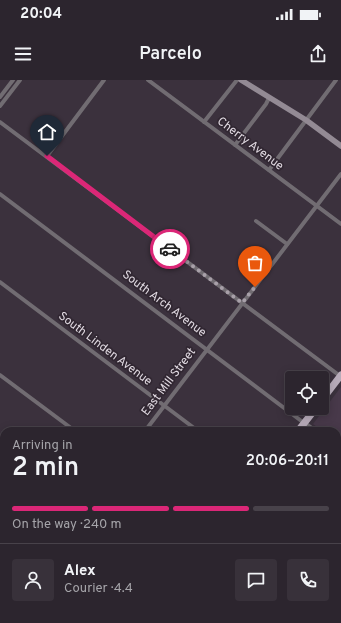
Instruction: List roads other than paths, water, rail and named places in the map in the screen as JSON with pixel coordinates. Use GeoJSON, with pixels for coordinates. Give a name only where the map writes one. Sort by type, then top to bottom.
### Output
{"type":"FeatureCollection","features":[{"type":"Feature","properties":{"kind":"highway"},"geometry":{"type":"LineString","coordinates":[[329,391],[340,376]]}},
{"type":"Feature","properties":{"kind":"highway"},"geometry":{"type":"LineString","coordinates":[[301,427],[310,415]]}},
{"type":"Feature","properties":{"kind":"main road"},"geometry":{"type":"LineString","coordinates":[[241,80],[306,120],[341,146]]}},
{"type":"Feature","properties":{"kind":"street"},"geometry":{"type":"LineString","coordinates":[[0,96],[13,80]]}},
{"type":"Feature","properties":{"kind":"street"},"geometry":{"type":"LineString","coordinates":[[0,106],[20,80]]}},
{"type":"Feature","properties":{"kind":"street"},"geometry":{"type":"LineString","coordinates":[[47,156],[104,80]]}},
{"type":"Feature","properties":{"kind":"street","name":"Cherry Avenue"},"geometry":{"type":"LineString","coordinates":[[148,80],[341,224]]}},
{"type":"Feature","properties":{"kind":"street"},"geometry":{"type":"LineString","coordinates":[[204,122],[237,80]]}},
{"type":"Feature","properties":{"kind":"street"},"geometry":{"type":"LineString","coordinates":[[268,170],[336,80]]}},
{"type":"Feature","properties":{"kind":"street"},"geometry":{"type":"LineString","coordinates":[[9,84],[14,88]]}},
{"type":"Feature","properties":{"kind":"street"},"geometry":{"type":"LineString","coordinates":[[235,145],[269,98]]}},
{"type":"Feature","properties":{"kind":"street"},"geometry":{"type":"LineString","coordinates":[[0,122],[340,376]]}},
{"type":"Feature","properties":{"kind":"street","name":"East Mill Street"},"geometry":{"type":"LineString","coordinates":[[148,427],[341,174]]}},
{"type":"Feature","properties":{"kind":"street","name":"South Arch Avenue"},"geometry":{"type":"LineString","coordinates":[[0,194],[310,427]]}},
{"type":"Feature","properties":{"kind":"street"},"geometry":{"type":"LineString","coordinates":[[256,221],[287,244]]}},
{"type":"Feature","properties":{"kind":"street","name":"South Linden Avenue"},"geometry":{"type":"LineString","coordinates":[[0,282],[193,427]]}},
{"type":"Feature","properties":{"kind":"street"},"geometry":{"type":"LineString","coordinates":[[0,375],[70,427]]}}]}
